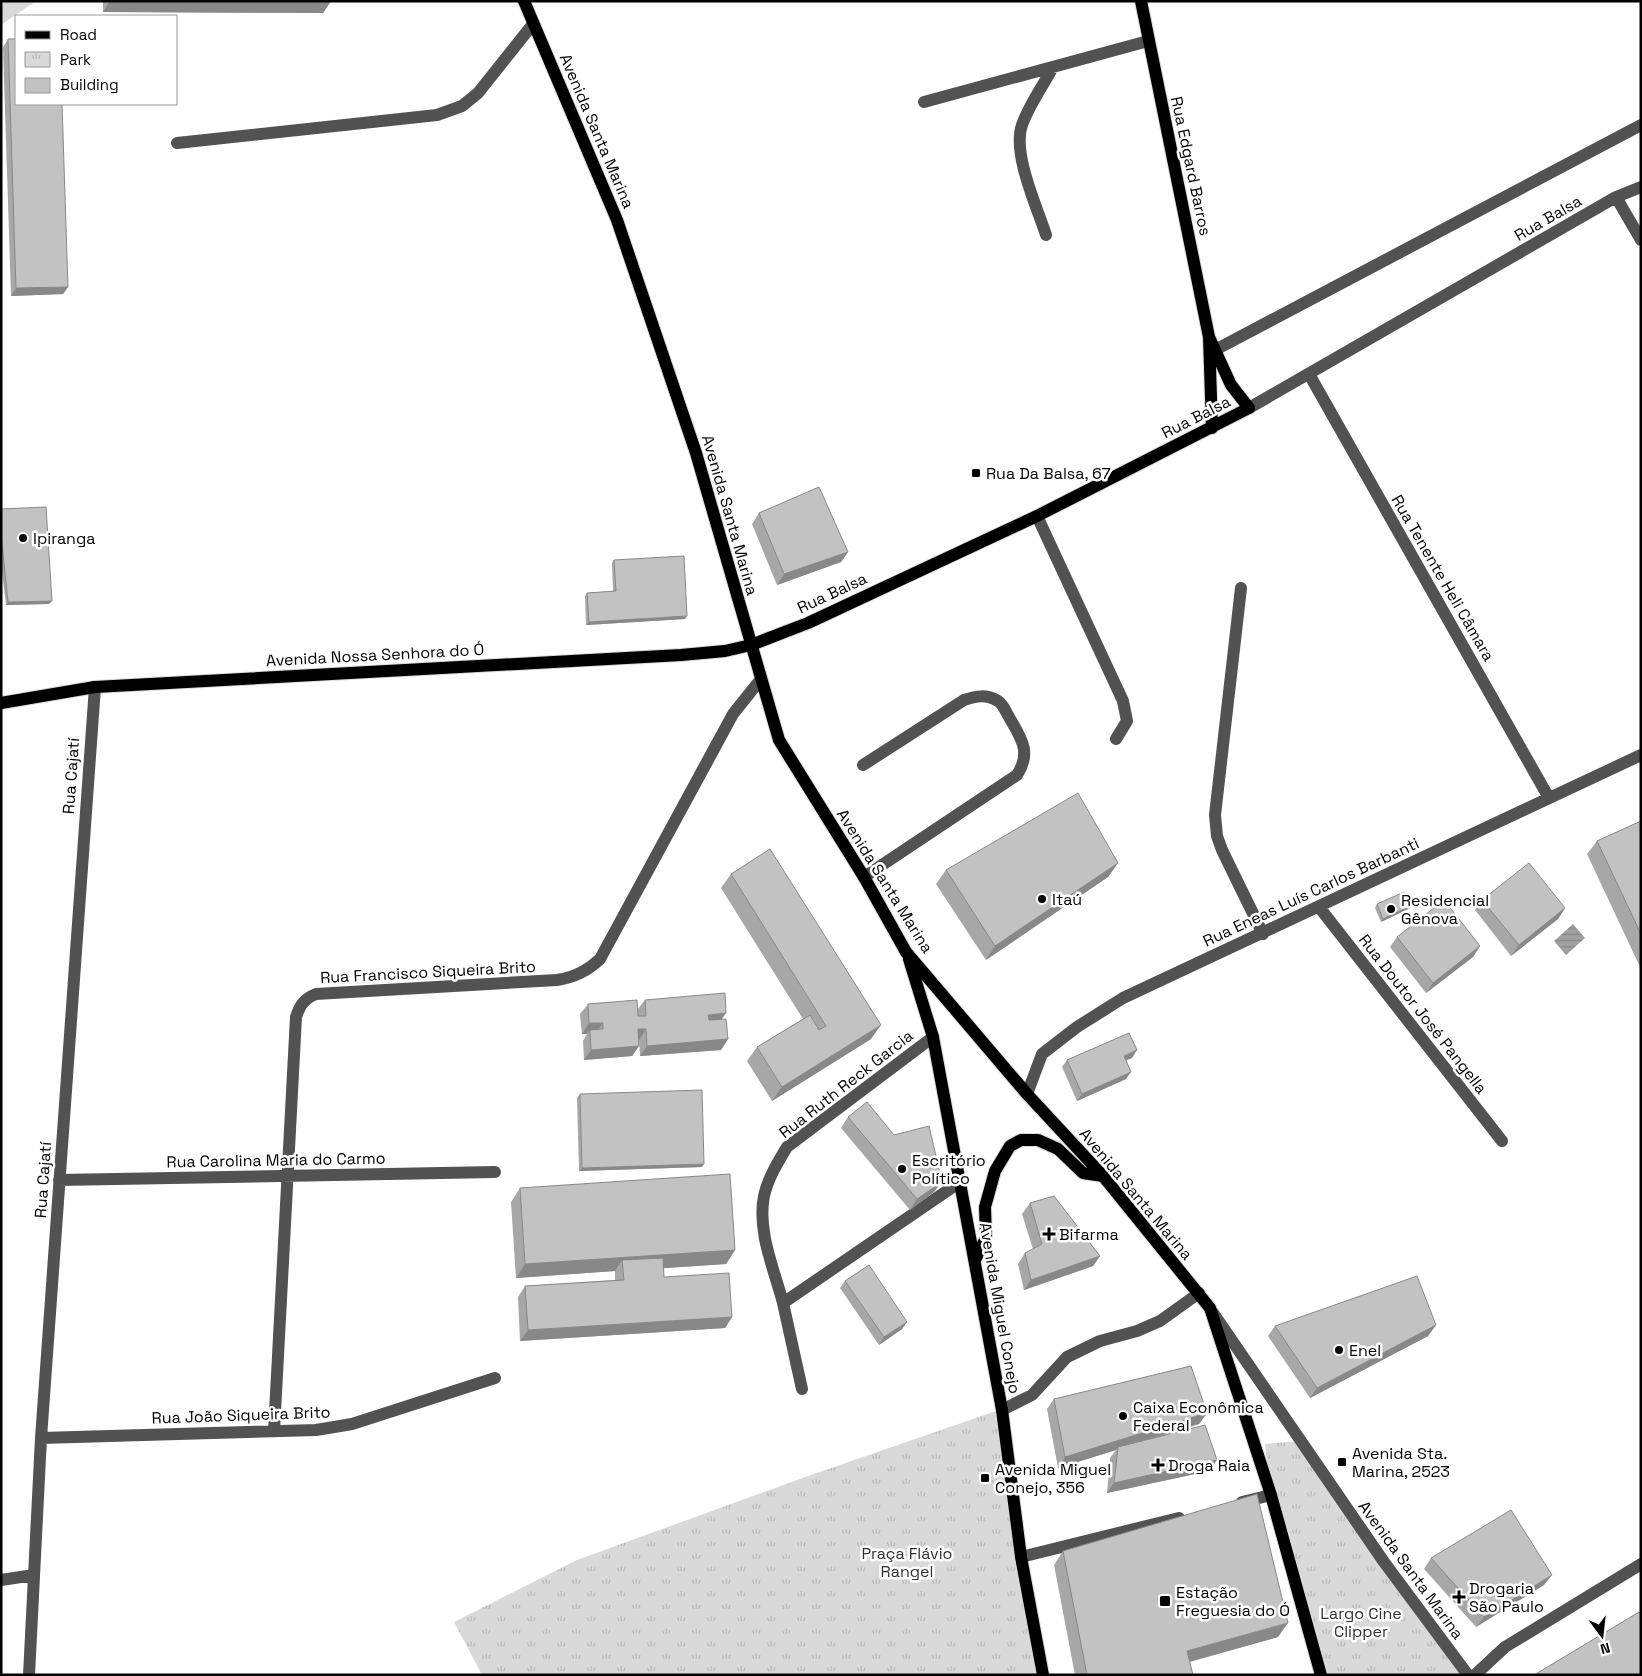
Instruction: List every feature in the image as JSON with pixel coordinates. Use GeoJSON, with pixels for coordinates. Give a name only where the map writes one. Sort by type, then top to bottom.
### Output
{"type":"FeatureCollection","features":[{"type":"Feature","properties":{"kind":"main road","name":"Avenida Santa Marina"},"geometry":{"type":"LineString","coordinates":[[524,1],[617,220],[696,453],[779,740],[864,877],[906,952],[1027,1094],[1103,1176],[1210,1308]]}},
{"type":"Feature","properties":{"kind":"main road","name":"Rua Edgard Barros"},"geometry":{"type":"LineString","coordinates":[[1140,1],[1209,337],[1212,428]]}},
{"type":"Feature","properties":{"kind":"main road","name":"Rua Edgard Barros"},"geometry":{"type":"LineString","coordinates":[[1209,337],[1231,384],[1249,408]]}},
{"type":"Feature","properties":{"kind":"main road","name":"Rua Balsa"},"geometry":{"type":"LineString","coordinates":[[751,645],[808,623],[1037,516],[1249,408]]}},
{"type":"Feature","properties":{"kind":"main road","name":"Avenida Nossa Senhora do Ó"},"geometry":{"type":"LineString","coordinates":[[1,702],[95,687],[681,655],[725,651],[751,645]]}},
{"type":"Feature","properties":{"kind":"main road","name":"Avenida Miguel Conejo"},"geometry":{"type":"LineString","coordinates":[[906,952],[933,1037],[1002,1410],[1021,1557],[1043,1675]]}},
{"type":"Feature","properties":{"kind":"main road"},"geometry":{"type":"LineString","coordinates":[[974,1260],[986,1238],[985,1207],[995,1171],[1001,1158],[1010,1146],[1021,1140],[1038,1140],[1058,1150],[1083,1173],[1103,1176]]}},
{"type":"Feature","properties":{"kind":"main road"},"geometry":{"type":"LineString","coordinates":[[1210,1308],[1272,1495],[1320,1675]]}},
{"type":"Feature","properties":{"kind":"street"},"geometry":{"type":"LineString","coordinates":[[176,143],[437,115],[462,106],[478,93],[533,24]]}},
{"type":"Feature","properties":{"kind":"street"},"geometry":{"type":"LineString","coordinates":[[924,102],[1148,41]]}},
{"type":"Feature","properties":{"kind":"street"},"geometry":{"type":"LineString","coordinates":[[1046,236],[1021,157],[1020,141],[1022,126],[1053,67]]}},
{"type":"Feature","properties":{"kind":"street"},"geometry":{"type":"LineString","coordinates":[[1215,350],[1641,125]]}},
{"type":"Feature","properties":{"kind":"street","name":"Rua Balsa"},"geometry":{"type":"LineString","coordinates":[[1249,408],[1616,197],[1641,187]]}},
{"type":"Feature","properties":{"kind":"street"},"geometry":{"type":"LineString","coordinates":[[1616,197],[1641,240]]}},
{"type":"Feature","properties":{"kind":"street","name":"Rua Tenente Heli Câmara"},"geometry":{"type":"LineString","coordinates":[[1309,374],[1549,798]]}},
{"type":"Feature","properties":{"kind":"street"},"geometry":{"type":"LineString","coordinates":[[1037,516],[1123,702],[1127,721],[1116,739]]}},
{"type":"Feature","properties":{"kind":"street"},"geometry":{"type":"LineString","coordinates":[[1241,588],[1215,815],[1217,836],[1222,850],[1263,934]]}},
{"type":"Feature","properties":{"kind":"street","name":"Rua Francisco Siqueira Brito"},"geometry":{"type":"LineString","coordinates":[[274,1432],[296,1017],[305,999],[316,994],[557,980],[573,977],[588,970],[600,958],[733,714],[761,679]]}},
{"type":"Feature","properties":{"kind":"street","name":"Rua Cajatí"},"geometry":{"type":"LineString","coordinates":[[29,1675],[41,1438],[58,1180],[95,687]]}},
{"type":"Feature","properties":{"kind":"street"},"geometry":{"type":"LineString","coordinates":[[863,765],[964,700],[978,695],[990,697],[1000,702],[1021,738],[1025,751],[1024,764],[1018,775],[864,877]]}},
{"type":"Feature","properties":{"kind":"street","name":"Rua Eneas Luís Carlos Barbanti"},"geometry":{"type":"LineString","coordinates":[[1027,1094],[1042,1054],[1078,1027],[1123,998],[1263,934],[1641,755]]}},
{"type":"Feature","properties":{"kind":"street","name":"Rua Doutor José Pangella"},"geometry":{"type":"LineString","coordinates":[[1319,907],[1502,1140]]}},
{"type":"Feature","properties":{"kind":"street","name":"Rua Ruth Reck Garcia"},"geometry":{"type":"LineString","coordinates":[[802,1389],[783,1302],[763,1228],[764,1196],[772,1171],[787,1147],[933,1037]]}},
{"type":"Feature","properties":{"kind":"street","name":"Rua Carolina Maria do Carmo"},"geometry":{"type":"LineString","coordinates":[[58,1180],[495,1172]]}},
{"type":"Feature","properties":{"kind":"street"},"geometry":{"type":"LineString","coordinates":[[783,1302],[960,1182]]}},
{"type":"Feature","properties":{"kind":"street"},"geometry":{"type":"LineString","coordinates":[[1002,1410],[1032,1395],[1067,1357],[1100,1341],[1137,1331],[1160,1321],[1199,1293]]}},
{"type":"Feature","properties":{"kind":"street","name":"Avenida Santa Marina"},"geometry":{"type":"LineString","coordinates":[[1210,1308],[1384,1562],[1468,1675]]}},
{"type":"Feature","properties":{"kind":"street","name":"Rua João Siqueira Brito"},"geometry":{"type":"LineString","coordinates":[[41,1438],[316,1430],[352,1424],[496,1378]]}},
{"type":"Feature","properties":{"kind":"street"},"geometry":{"type":"LineString","coordinates":[[1233,1504],[1272,1495]]}},
{"type":"Feature","properties":{"kind":"street"},"geometry":{"type":"LineString","coordinates":[[1021,1557],[1194,1514]]}},
{"type":"Feature","properties":{"kind":"street"},"geometry":{"type":"LineString","coordinates":[[1475,1675],[1505,1647],[1641,1564]]}},
{"type":"Feature","properties":{"kind":"street"},"geometry":{"type":"LineString","coordinates":[[1,1580],[34,1576]]}},
{"type":"Feature","properties":{"kind":"green space"},"geometry":{"type":"Polygon","coordinates":[[[1,1],[36,1],[15,15],[1,25],[1,1]]]}},
{"type":"Feature","properties":{"kind":"green space","name":"Praça Flávio Rangel"},"geometry":{"type":"Polygon","coordinates":[[[996,1411],[1041,1675],[482,1675],[454,1622],[577,1560],[808,1476],[996,1411]]]}},
{"type":"Feature","properties":{"kind":"green space","name":"Largo Cine Clipper"},"geometry":{"type":"Polygon","coordinates":[[[1301,1441],[1468,1675],[1321,1675],[1271,1495],[1265,1444],[1301,1441]]]}},
{"type":"Feature","properties":{"kind":"shaded area"},"geometry":{"type":"Polygon","coordinates":[[[1573,924],[1585,938],[1566,955],[1554,941],[1573,924]]]}},
{"type":"Feature","properties":{"kind":"building"},"geometry":{"type":"Polygon","coordinates":[[[8,39],[15,39],[15,105],[62,105],[68,287],[16,288],[8,39]]]}},
{"type":"Feature","properties":{"kind":"building"},"geometry":{"type":"Polygon","coordinates":[[[819,487],[848,552],[784,574],[759,513],[819,487]]]}},
{"type":"Feature","properties":{"kind":"building","name":"Ipiranga"},"geometry":{"type":"Polygon","coordinates":[[[46,507],[52,601],[8,602],[1,534],[1,509],[46,507]]]}},
{"type":"Feature","properties":{"kind":"building"},"geometry":{"type":"Polygon","coordinates":[[[684,556],[687,616],[589,622],[587,593],[616,591],[614,560],[684,556]]]}},
{"type":"Feature","properties":{"kind":"building"},"geometry":{"type":"Polygon","coordinates":[[[1078,793],[1118,863],[995,946],[946,870],[1078,793]]]}},
{"type":"Feature","properties":{"kind":"building"},"geometry":{"type":"Polygon","coordinates":[[[1641,821],[1641,934],[1597,841],[1641,821]]]}},
{"type":"Feature","properties":{"kind":"building"},"geometry":{"type":"Polygon","coordinates":[[[770,849],[881,1025],[782,1087],[757,1047],[810,1015],[819,1030],[826,1026],[731,874],[770,849]]]}},
{"type":"Feature","properties":{"kind":"building"},"geometry":{"type":"Polygon","coordinates":[[[1529,863],[1565,908],[1519,945],[1482,900],[1529,863]]]}},
{"type":"Feature","properties":{"kind":"building","name":"Residencial Gênova"},"geometry":{"type":"Polygon","coordinates":[[[1404,892],[1410,906],[1383,919],[1377,904],[1404,892]]]}},
{"type":"Feature","properties":{"kind":"building"},"geometry":{"type":"Polygon","coordinates":[[[1444,900],[1480,946],[1433,983],[1397,937],[1444,900]]]}},
{"type":"Feature","properties":{"kind":"building"},"geometry":{"type":"Polygon","coordinates":[[[725,993],[726,1013],[708,1015],[709,1020],[726,1019],[728,1039],[647,1046],[646,1029],[638,1029],[639,1046],[591,1050],[590,1030],[603,1029],[603,1023],[589,1023],[588,1004],[637,1000],[638,1016],[646,1016],[645,1000],[725,993]]]}},
{"type":"Feature","properties":{"kind":"building"},"geometry":{"type":"Polygon","coordinates":[[[1129,1033],[1137,1050],[1124,1056],[1131,1072],[1082,1094],[1067,1060],[1129,1033]]]}},
{"type":"Feature","properties":{"kind":"building"},"geometry":{"type":"Polygon","coordinates":[[[702,1090],[704,1164],[582,1168],[580,1094],[702,1090]]]}},
{"type":"Feature","properties":{"kind":"building","name":"Escritório Político"},"geometry":{"type":"Polygon","coordinates":[[[867,1102],[894,1135],[929,1126],[942,1182],[917,1199],[848,1117],[867,1102]]]}},
{"type":"Feature","properties":{"kind":"building"},"geometry":{"type":"Polygon","coordinates":[[[730,1174],[735,1250],[525,1264],[520,1188],[730,1174]]]}},
{"type":"Feature","properties":{"kind":"building","name":"Bifarma"},"geometry":{"type":"Polygon","coordinates":[[[1054,1196],[1100,1256],[1031,1280],[1025,1253],[1042,1244],[1030,1203],[1054,1196]]]}},
{"type":"Feature","properties":{"kind":"building"},"geometry":{"type":"Polygon","coordinates":[[[663,1258],[664,1277],[729,1273],[732,1317],[528,1330],[525,1286],[624,1280],[622,1260],[663,1258]]]}},
{"type":"Feature","properties":{"kind":"building"},"geometry":{"type":"Polygon","coordinates":[[[869,1265],[907,1322],[884,1337],[845,1281],[869,1265]]]}},
{"type":"Feature","properties":{"kind":"building","name":"Enel"},"geometry":{"type":"Polygon","coordinates":[[[1417,1276],[1436,1325],[1317,1388],[1275,1326],[1417,1276]]]}},
{"type":"Feature","properties":{"kind":"building","name":"Caixa Econômica Federal"},"geometry":{"type":"Polygon","coordinates":[[[1191,1366],[1207,1413],[1065,1457],[1054,1399],[1191,1366]]]}},
{"type":"Feature","properties":{"kind":"building","name":"Droga Raia"},"geometry":{"type":"Polygon","coordinates":[[[1205,1425],[1217,1460],[1114,1483],[1118,1447],[1205,1425]]]}},
{"type":"Feature","properties":{"kind":"building","name":"Estação Freguesia do Ó"},"geometry":{"type":"Polygon","coordinates":[[[1257,1494],[1288,1623],[1187,1651],[1193,1675],[1087,1675],[1063,1551],[1257,1494]]]}},
{"type":"Feature","properties":{"kind":"building"},"geometry":{"type":"Polygon","coordinates":[[[1511,1510],[1552,1575],[1484,1617],[1431,1558],[1511,1510]]]}},
{"type":"Feature","properties":{"kind":"building"},"geometry":{"type":"Polygon","coordinates":[[[1639,1612],[1641,1614],[1641,1675],[1534,1675],[1639,1612]]]}},
{"type":"Feature","properties":{"kind":"place","name":"Rua Da Balsa, 67"},"geometry":{"type":"Point","coordinates":[976,473]}},
{"type":"Feature","properties":{"kind":"place","name":"Ipiranga"},"geometry":{"type":"Point","coordinates":[23,538]}},
{"type":"Feature","properties":{"kind":"place","name":"Itaú"},"geometry":{"type":"Point","coordinates":[1042,899]}},
{"type":"Feature","properties":{"kind":"place","name":"Residencial Gênova"},"geometry":{"type":"Point","coordinates":[1391,909]}},
{"type":"Feature","properties":{"kind":"place","name":"Escritório Político"},"geometry":{"type":"Point","coordinates":[902,1169]}},
{"type":"Feature","properties":{"kind":"place","name":"Bifarma"},"geometry":{"type":"Point","coordinates":[1049,1234]}},
{"type":"Feature","properties":{"kind":"place","name":"Enel"},"geometry":{"type":"Point","coordinates":[1339,1350]}},
{"type":"Feature","properties":{"kind":"place","name":"Caixa Econômica Federal"},"geometry":{"type":"Point","coordinates":[1123,1416]}},
{"type":"Feature","properties":{"kind":"place","name":"Avenida Sta. Marina, 2523"},"geometry":{"type":"Point","coordinates":[1342,1462]}},
{"type":"Feature","properties":{"kind":"place","name":"Droga Raia"},"geometry":{"type":"Point","coordinates":[1158,1465]}},
{"type":"Feature","properties":{"kind":"place","name":"Avenida Miguel Conejo, 356"},"geometry":{"type":"Point","coordinates":[985,1478]}},
{"type":"Feature","properties":{"kind":"place","name":"Drogaria São Paulo"},"geometry":{"type":"Point","coordinates":[1459,1597]}},
{"type":"Feature","properties":{"kind":"place","name":"Estação Freguesia do Ó"},"geometry":{"type":"Point","coordinates":[1165,1601]}}]}
